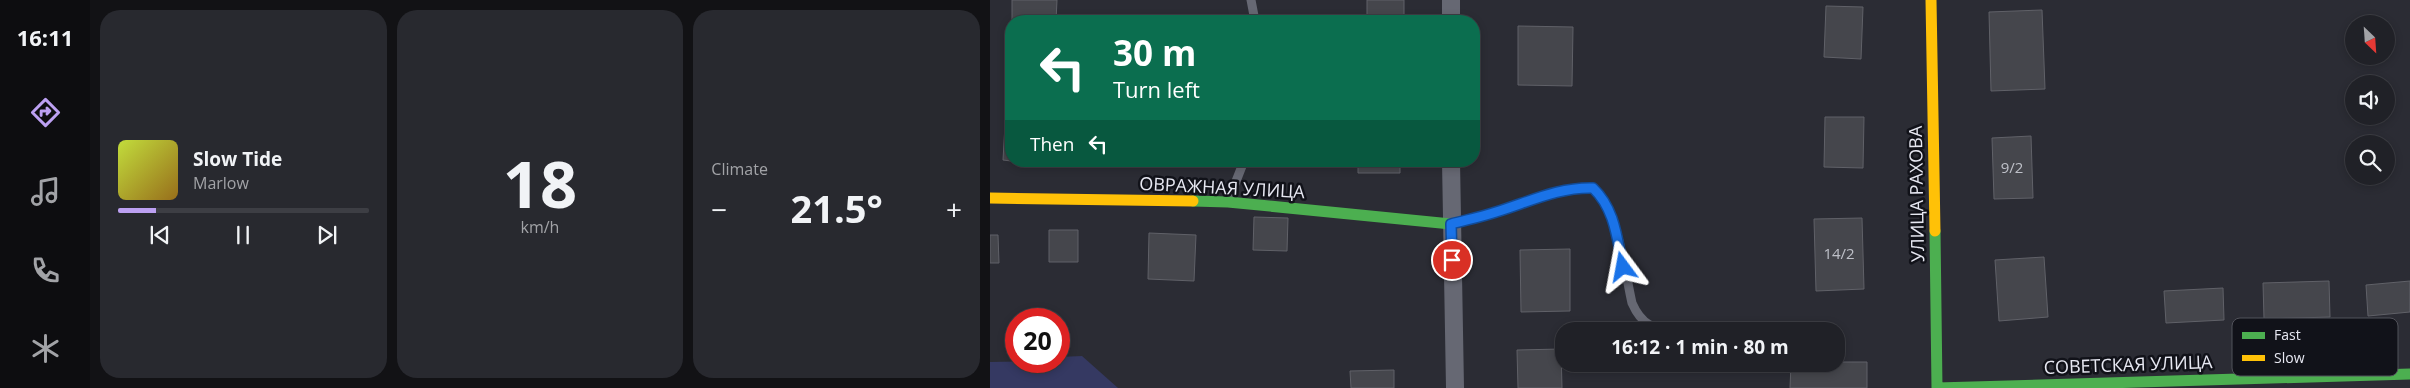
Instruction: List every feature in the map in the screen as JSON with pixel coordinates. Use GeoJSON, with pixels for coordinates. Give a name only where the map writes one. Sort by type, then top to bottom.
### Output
{"type":"FeatureCollection","features":[{"type":"Feature","properties":{"kind":"street"},"geometry":{"type":"LineString","coordinates":[[1451,0],[1451,15]]}},
{"type":"Feature","properties":{"kind":"street","name":"УЛИЦА РАХОВА"},"geometry":{"type":"LineString","coordinates":[[1930,0],[1937,388]]}},
{"type":"Feature","properties":{"kind":"street"},"geometry":{"type":"LineString","coordinates":[[1451,167],[1454,388]]}},
{"type":"Feature","properties":{"kind":"street","name":"ОВРАЖНАЯ УЛИЦА"},"geometry":{"type":"LineString","coordinates":[[990,198],[1228,202],[1451,224]]}},
{"type":"Feature","properties":{"kind":"street","name":"СОВЕТСКАЯ УЛИЦА"},"geometry":{"type":"LineString","coordinates":[[1937,388],[2342,376]]}},
{"type":"Feature","properties":{"kind":"lane"},"geometry":{"type":"LineString","coordinates":[[1251,0],[1253,15]]}},
{"type":"Feature","properties":{"kind":"lane"},"geometry":{"type":"LineString","coordinates":[[1228,202],[1242,167]]}},
{"type":"Feature","properties":{"kind":"lane"},"geometry":{"type":"LineString","coordinates":[[1451,224],[1496,212],[1548,193],[1577,187],[1593,188],[1603,198],[1611,213],[1632,303],[1637,315],[1646,322]]}},
{"type":"Feature","properties":{"kind":"shaded area"},"geometry":{"type":"Polygon","coordinates":[[[1082,356],[1118,388],[990,388],[990,362],[1005,362],[1005,373],[1070,373],[1070,357],[1082,356]]]}},
{"type":"Feature","properties":{"kind":"building"},"geometry":{"type":"Polygon","coordinates":[[[1012,0],[1057,0],[1056,15],[1012,15],[1012,0]]]}},
{"type":"Feature","properties":{"kind":"building"},"geometry":{"type":"Polygon","coordinates":[[[1367,0],[1404,0],[1404,15],[1367,15],[1367,0]]]}},
{"type":"Feature","properties":{"kind":"building"},"geometry":{"type":"Polygon","coordinates":[[[1826,6],[1863,7],[1861,59],[1824,57],[1826,6]]]}},
{"type":"Feature","properties":{"kind":"building"},"geometry":{"type":"Polygon","coordinates":[[[2042,10],[2045,89],[1991,91],[1989,12],[2042,10]]]}},
{"type":"Feature","properties":{"kind":"building"},"geometry":{"type":"Polygon","coordinates":[[[1518,26],[1573,27],[1572,86],[1518,85],[1518,26]]]}},
{"type":"Feature","properties":{"kind":"building"},"geometry":{"type":"Polygon","coordinates":[[[1825,117],[1864,117],[1863,168],[1824,167],[1825,117]]]}},
{"type":"Feature","properties":{"kind":"building"},"geometry":{"type":"Polygon","coordinates":[[[1005,125],[1005,160],[1003,160],[1005,125]]]}},
{"type":"Feature","properties":{"kind":"building"},"geometry":{"type":"Polygon","coordinates":[[[2031,136],[2033,198],[1994,199],[1992,138],[2031,136]]]}},
{"type":"Feature","properties":{"kind":"building"},"geometry":{"type":"Polygon","coordinates":[[[1358,167],[1400,167],[1400,173],[1358,173],[1358,167]]]}},
{"type":"Feature","properties":{"kind":"building"},"geometry":{"type":"Polygon","coordinates":[[[1254,217],[1288,218],[1287,251],[1253,250],[1254,217]]]}},
{"type":"Feature","properties":{"kind":"building"},"geometry":{"type":"Polygon","coordinates":[[[1862,218],[1864,289],[1816,291],[1814,219],[1862,218]]]}},
{"type":"Feature","properties":{"kind":"building"},"geometry":{"type":"Polygon","coordinates":[[[1049,230],[1078,230],[1078,262],[1049,262],[1049,230]]]}},
{"type":"Feature","properties":{"kind":"building"},"geometry":{"type":"Polygon","coordinates":[[[1149,233],[1196,235],[1194,281],[1148,279],[1149,233]]]}},
{"type":"Feature","properties":{"kind":"building"},"geometry":{"type":"Polygon","coordinates":[[[990,235],[998,235],[999,263],[990,263],[990,235]]]}},
{"type":"Feature","properties":{"kind":"building"},"geometry":{"type":"Polygon","coordinates":[[[1570,249],[1570,311],[1521,312],[1520,250],[1570,249]]]}},
{"type":"Feature","properties":{"kind":"building"},"geometry":{"type":"Polygon","coordinates":[[[2044,257],[2048,317],[1999,321],[1995,260],[2044,257]]]}},
{"type":"Feature","properties":{"kind":"building"},"geometry":{"type":"Polygon","coordinates":[[[2329,281],[2330,317],[2264,318],[2263,283],[2329,281]]]}},
{"type":"Feature","properties":{"kind":"building"},"geometry":{"type":"Polygon","coordinates":[[[2410,281],[2410,312],[2368,316],[2366,285],[2410,281]]]}},
{"type":"Feature","properties":{"kind":"building"},"geometry":{"type":"Polygon","coordinates":[[[2223,288],[2224,320],[2166,323],[2164,291],[2223,288]]]}},
{"type":"Feature","properties":{"kind":"building"},"geometry":{"type":"Polygon","coordinates":[[[1555,349],[1555,372],[1562,372],[1562,388],[1518,388],[1517,350],[1555,349]]]}},
{"type":"Feature","properties":{"kind":"building"},"geometry":{"type":"Polygon","coordinates":[[[1845,362],[1867,362],[1867,388],[1790,388],[1791,372],[1845,372],[1845,362]]]}},
{"type":"Feature","properties":{"kind":"building"},"geometry":{"type":"Polygon","coordinates":[[[1394,370],[1394,388],[1351,388],[1350,371],[1394,370]]]}},
{"type":"Feature","properties":{"kind":"traffic: fast"},"geometry":{"type":"LineString","coordinates":[[1193,201],[1228,202],[1451,224]]}},
{"type":"Feature","properties":{"kind":"traffic: fast"},"geometry":{"type":"LineString","coordinates":[[1935,231],[1937,388]]}},
{"type":"Feature","properties":{"kind":"traffic: fast"},"geometry":{"type":"LineString","coordinates":[[2398,374],[2410,374]]}},
{"type":"Feature","properties":{"kind":"traffic: fast"},"geometry":{"type":"LineString","coordinates":[[1937,388],[2342,376]]}},
{"type":"Feature","properties":{"kind":"traffic: slow"},"geometry":{"type":"LineString","coordinates":[[1931,0],[1935,231]]}},
{"type":"Feature","properties":{"kind":"traffic: slow"},"geometry":{"type":"LineString","coordinates":[[990,198],[1193,201]]}},
{"type":"Feature","properties":{"kind":"route"},"geometry":{"type":"LineString","coordinates":[[1452,260],[1451,224],[1496,212],[1548,193],[1577,187],[1593,188],[1603,198],[1611,213],[1623,267]]}}]}
